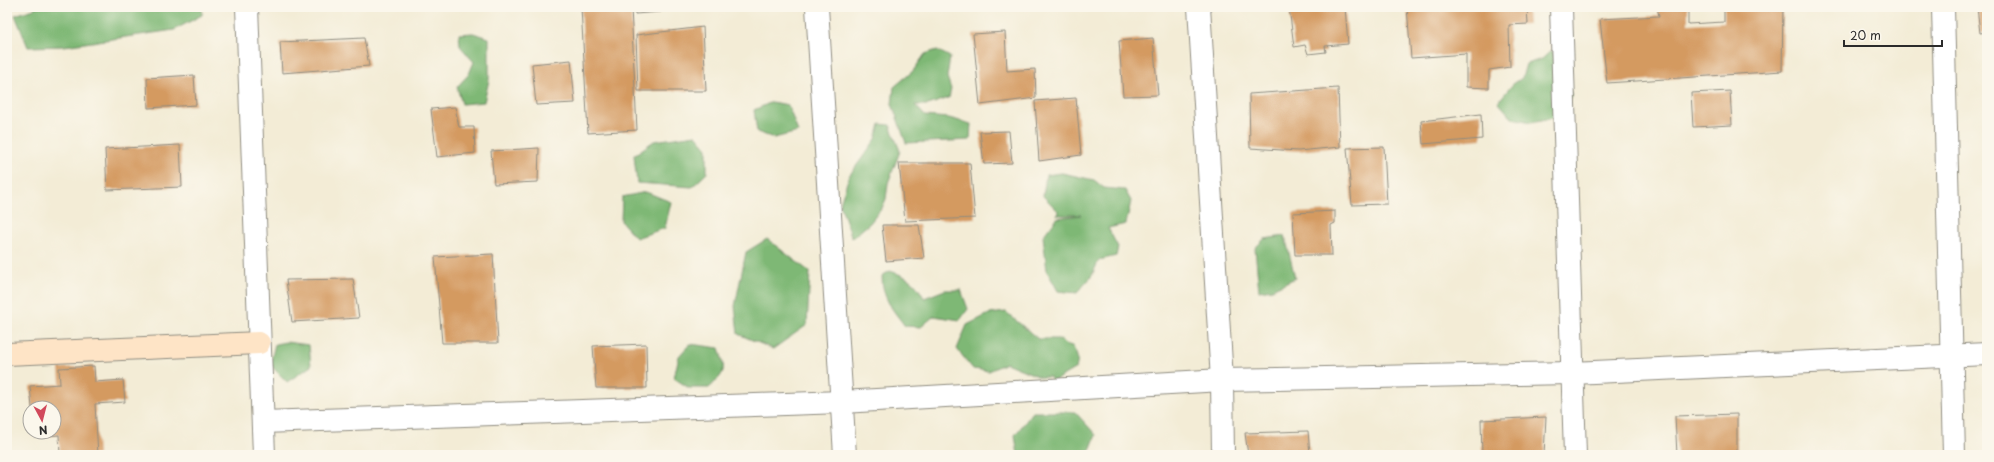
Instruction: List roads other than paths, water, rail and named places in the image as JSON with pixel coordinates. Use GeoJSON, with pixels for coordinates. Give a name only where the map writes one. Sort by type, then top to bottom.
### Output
{"type":"FeatureCollection","features":[{"type":"Feature","properties":{"kind":"street"},"geometry":{"type":"LineString","coordinates":[[247,7],[264,455]]}},
{"type":"Feature","properties":{"kind":"street"},"geometry":{"type":"LineString","coordinates":[[817,7],[845,455]]}},
{"type":"Feature","properties":{"kind":"street"},"geometry":{"type":"LineString","coordinates":[[1199,7],[1222,380],[1223,455]]}},
{"type":"Feature","properties":{"kind":"street"},"geometry":{"type":"LineString","coordinates":[[1561,7],[1575,455]]}},
{"type":"Feature","properties":{"kind":"street"},"geometry":{"type":"LineString","coordinates":[[1942,7],[1954,455]]}},
{"type":"Feature","properties":{"kind":"street"},"geometry":{"type":"LineString","coordinates":[[7,354],[259,343]]}},
{"type":"Feature","properties":{"kind":"street"},"geometry":{"type":"LineString","coordinates":[[263,422],[842,402],[1222,380],[1572,374],[1987,354]]}}]}
